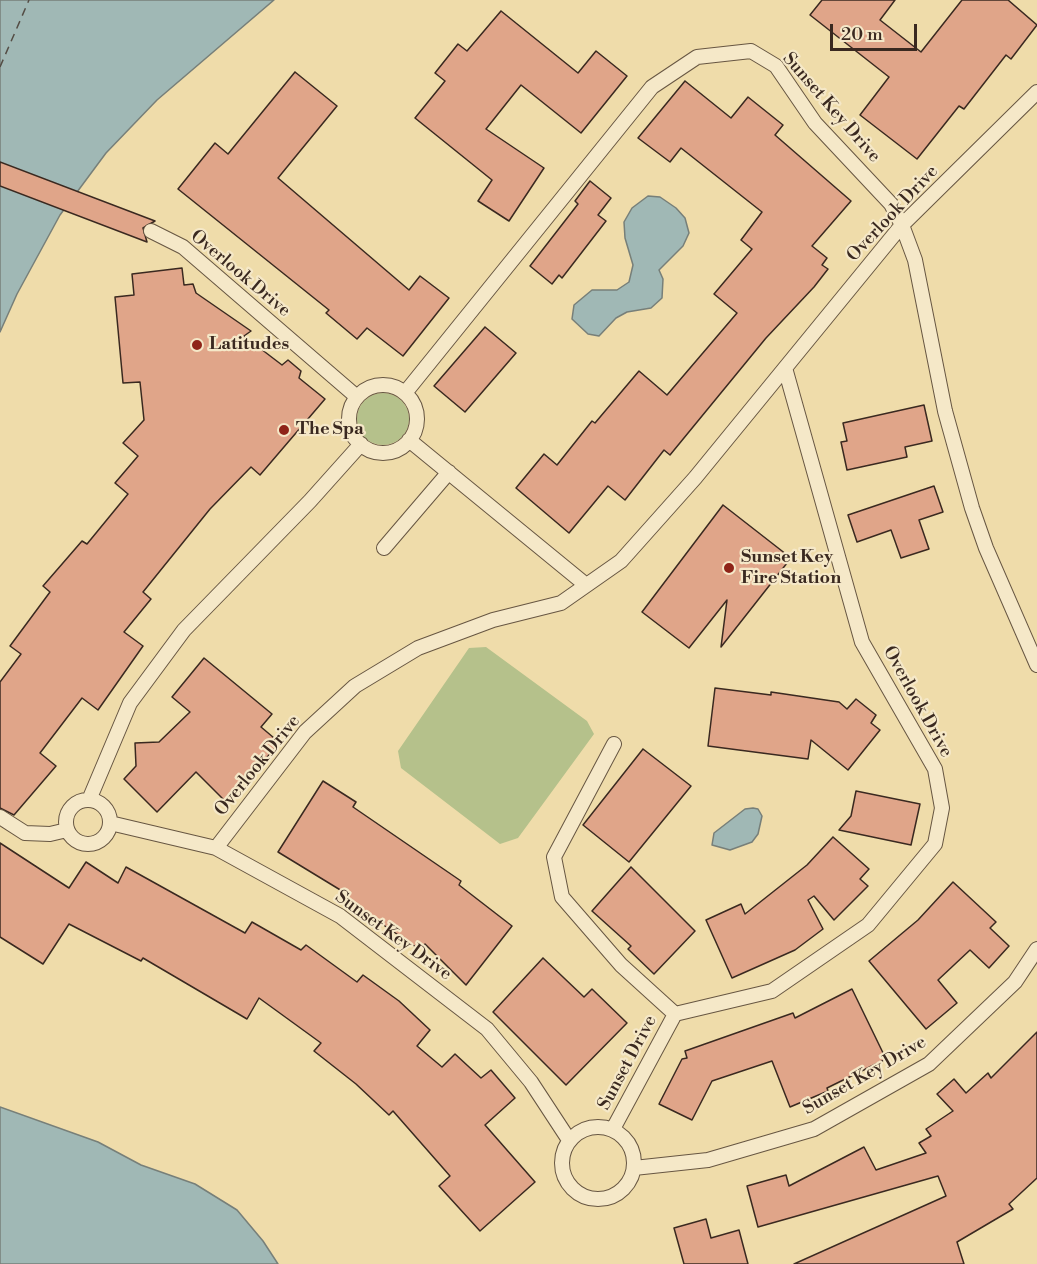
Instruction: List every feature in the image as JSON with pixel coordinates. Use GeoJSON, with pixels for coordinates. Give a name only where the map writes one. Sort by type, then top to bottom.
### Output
{"type":"FeatureCollection","features":[{"type":"Feature","properties":{"kind":"lane","name":"Sunset Key Drive"},"geometry":{"type":"LineString","coordinates":[[405,393],[652,87],[697,57],[751,51],[776,66],[815,123],[891,204],[902,225],[915,260],[945,411],[972,508],[986,548],[1037,665]]}},
{"type":"Feature","properties":{"kind":"lane","name":"Overlook Drive"},"geometry":{"type":"LineString","coordinates":[[216,848],[305,732],[355,686],[417,648],[493,620],[561,603],[621,561],[695,478],[902,225],[1037,92]]}},
{"type":"Feature","properties":{"kind":"lane","name":"Overlook Drive"},"geometry":{"type":"LineString","coordinates":[[151,231],[183,247],[357,397]]}},
{"type":"Feature","properties":{"kind":"lane","name":"Overlook Drive"},"geometry":{"type":"LineString","coordinates":[[675,1014],[772,991],[868,925],[935,844],[942,808],[935,769],[862,642],[785,368]]}},
{"type":"Feature","properties":{"kind":"lane"},"geometry":{"type":"LineString","coordinates":[[385,385],[405,393],[416,410],[415,431],[409,440],[391,452],[370,450],[361,444],[355,438],[349,422],[349,413],[357,397],[374,386],[385,385]]}},
{"type":"Feature","properties":{"kind":"lane"},"geometry":{"type":"LineString","coordinates":[[409,440],[586,585]]}},
{"type":"Feature","properties":{"kind":"lane"},"geometry":{"type":"LineString","coordinates":[[89,800],[130,703],[184,630],[310,501],[361,444]]}},
{"type":"Feature","properties":{"kind":"lane"},"geometry":{"type":"LineString","coordinates":[[384,548],[449,472]]}},
{"type":"Feature","properties":{"kind":"lane"},"geometry":{"type":"LineString","coordinates":[[614,744],[554,857],[562,897],[621,965],[675,1014]]}},
{"type":"Feature","properties":{"kind":"lane"},"geometry":{"type":"LineString","coordinates":[[89,800],[104,807],[110,823],[103,838],[87,844],[79,842],[67,830],[66,822],[73,806],[89,800]]}},
{"type":"Feature","properties":{"kind":"lane"},"geometry":{"type":"LineString","coordinates":[[0,817],[25,832],[50,834],[67,830]]}},
{"type":"Feature","properties":{"kind":"lane","name":"Sunset Key Drive"},"geometry":{"type":"LineString","coordinates":[[110,823],[216,848],[340,916],[487,1029],[531,1082],[569,1140]]}},
{"type":"Feature","properties":{"kind":"lane","name":"Sunset Key Drive"},"geometry":{"type":"LineString","coordinates":[[634,1168],[708,1160],[814,1129],[929,1064],[1015,982],[1037,949]]}},
{"type":"Feature","properties":{"kind":"lane","name":"Sunset Drive"},"geometry":{"type":"LineString","coordinates":[[613,1130],[675,1014]]}},
{"type":"Feature","properties":{"kind":"lane"},"geometry":{"type":"LineString","coordinates":[[590,1127],[613,1130],[630,1145],[634,1168],[630,1180],[612,1197],[588,1198],[577,1193],[562,1174],[562,1156],[569,1140],[590,1127]]}},
{"type":"Feature","properties":{"kind":"green space"},"geometry":{"type":"Polygon","coordinates":[[[383,393],[393,395],[401,401],[407,409],[409,419],[407,429],[401,437],[393,443],[383,445],[373,443],[365,437],[359,429],[357,419],[359,409],[365,401],[373,395],[383,393]]]}},
{"type":"Feature","properties":{"kind":"green space"},"geometry":{"type":"Polygon","coordinates":[[[486,647],[587,721],[594,734],[518,838],[500,844],[401,768],[398,751],[469,648],[486,647]]]}},
{"type":"Feature","properties":{"kind":"water"},"geometry":{"type":"Polygon","coordinates":[[[0,0],[274,0],[157,100],[106,153],[60,215],[17,294],[0,332],[0,0]]]}},
{"type":"Feature","properties":{"kind":"water"},"geometry":{"type":"Polygon","coordinates":[[[648,196],[660,197],[676,208],[685,218],[689,233],[683,246],[659,270],[663,279],[662,298],[651,308],[627,312],[616,318],[599,336],[588,334],[572,319],[574,305],[592,290],[617,290],[629,282],[633,265],[625,238],[624,222],[632,208],[648,196]]]}},
{"type":"Feature","properties":{"kind":"water"},"geometry":{"type":"Polygon","coordinates":[[[745,809],[758,809],[762,816],[758,834],[752,842],[730,850],[712,845],[714,833],[745,809]]]}},
{"type":"Feature","properties":{"kind":"water"},"geometry":{"type":"Polygon","coordinates":[[[0,1107],[98,1142],[141,1165],[195,1184],[237,1210],[263,1241],[278,1264],[0,1264],[0,1107]]]}},
{"type":"Feature","properties":{"kind":"building"},"geometry":{"type":"Polygon","coordinates":[[[822,0],[895,0],[880,20],[921,52],[962,0],[1008,0],[1037,25],[1011,59],[1006,55],[964,109],[959,106],[917,159],[860,115],[889,77],[810,15],[822,0]]]}},
{"type":"Feature","properties":{"kind":"building"},"geometry":{"type":"Polygon","coordinates":[[[501,11],[578,73],[596,51],[627,76],[581,133],[521,85],[486,129],[544,168],[509,221],[478,201],[492,180],[415,118],[445,81],[435,73],[458,44],[467,51],[501,11]]]}},
{"type":"Feature","properties":{"kind":"building"},"geometry":{"type":"Polygon","coordinates":[[[295,72],[337,106],[278,178],[409,290],[420,276],[449,298],[403,356],[367,328],[357,339],[326,313],[329,310],[178,189],[215,143],[228,154],[295,72]]]}},
{"type":"Feature","properties":{"kind":"building"},"geometry":{"type":"Polygon","coordinates":[[[685,81],[731,118],[748,97],[783,125],[775,135],[851,201],[812,246],[827,258],[822,265],[828,269],[814,287],[766,338],[670,455],[664,450],[625,500],[608,486],[569,533],[516,488],[544,454],[557,465],[592,421],[595,423],[639,371],[667,395],[737,313],[714,294],[752,249],[741,240],[762,212],[681,148],[670,162],[638,138],[685,81]]]}},
{"type":"Feature","properties":{"kind":"building"},"geometry":{"type":"Polygon","coordinates":[[[0,162],[155,221],[143,228],[147,242],[0,186],[0,162]]]}},
{"type":"Feature","properties":{"kind":"building"},"geometry":{"type":"Polygon","coordinates":[[[590,181],[611,198],[598,215],[606,221],[562,278],[559,275],[552,284],[530,266],[578,204],[575,201],[590,181]]]}},
{"type":"Feature","properties":{"kind":"building"},"geometry":{"type":"Polygon","coordinates":[[[182,268],[184,285],[193,284],[196,293],[251,331],[244,336],[282,365],[288,360],[301,371],[299,378],[325,399],[260,475],[251,467],[210,509],[143,592],[151,599],[124,632],[143,646],[98,710],[82,698],[40,753],[56,766],[14,815],[0,808],[0,682],[21,654],[10,646],[50,592],[43,586],[82,541],[87,544],[128,494],[115,483],[138,456],[123,443],[144,420],[140,382],[123,383],[115,297],[134,295],[132,274],[182,268]]]}},
{"type":"Feature","properties":{"kind":"building"},"geometry":{"type":"Polygon","coordinates":[[[485,327],[516,353],[465,412],[434,386],[485,327]]]}},
{"type":"Feature","properties":{"kind":"building"},"geometry":{"type":"Polygon","coordinates":[[[924,405],[932,441],[905,447],[907,457],[847,470],[841,442],[847,441],[843,423],[924,405]]]}},
{"type":"Feature","properties":{"kind":"building"},"geometry":{"type":"Polygon","coordinates":[[[934,486],[943,512],[919,520],[929,549],[901,558],[891,530],[857,542],[848,515],[934,486]]]}},
{"type":"Feature","properties":{"kind":"building","name":"Sunset Key Fire Station"},"geometry":{"type":"Polygon","coordinates":[[[723,505],[791,558],[721,647],[727,600],[689,648],[642,612],[723,505]]]}},
{"type":"Feature","properties":{"kind":"building"},"geometry":{"type":"Polygon","coordinates":[[[204,658],[272,714],[261,727],[280,743],[226,802],[196,772],[157,812],[124,779],[136,766],[135,743],[159,742],[190,712],[172,697],[204,658]]]}},
{"type":"Feature","properties":{"kind":"building"},"geometry":{"type":"Polygon","coordinates":[[[715,688],[771,695],[771,692],[839,702],[847,709],[856,699],[876,715],[871,723],[880,730],[848,770],[811,740],[808,759],[708,746],[715,688]]]}},
{"type":"Feature","properties":{"kind":"building"},"geometry":{"type":"Polygon","coordinates":[[[643,749],[691,786],[629,862],[583,825],[643,749]]]}},
{"type":"Feature","properties":{"kind":"building"},"geometry":{"type":"Polygon","coordinates":[[[323,781],[356,802],[353,807],[461,881],[459,885],[512,926],[466,985],[425,944],[419,949],[339,895],[342,891],[278,852],[323,781]]]}},
{"type":"Feature","properties":{"kind":"building"},"geometry":{"type":"Polygon","coordinates":[[[856,791],[920,804],[911,845],[839,830],[851,816],[856,791]]]}},
{"type":"Feature","properties":{"kind":"building"},"geometry":{"type":"Polygon","coordinates":[[[833,837],[869,869],[860,879],[868,886],[834,920],[814,896],[808,900],[823,929],[795,950],[732,978],[706,920],[741,904],[745,914],[807,865],[833,837]]]}},
{"type":"Feature","properties":{"kind":"building"},"geometry":{"type":"Polygon","coordinates":[[[0,843],[69,888],[86,862],[118,883],[126,867],[245,933],[252,922],[301,950],[306,945],[357,982],[363,975],[399,1001],[430,1030],[417,1046],[442,1067],[455,1054],[481,1078],[491,1070],[515,1098],[485,1125],[535,1182],[480,1231],[439,1186],[450,1176],[393,1111],[389,1115],[356,1084],[314,1051],[321,1043],[259,998],[247,1019],[143,958],[141,961],[69,924],[43,964],[0,937],[0,843]]]}},
{"type":"Feature","properties":{"kind":"building"},"geometry":{"type":"Polygon","coordinates":[[[631,867],[695,931],[654,974],[628,949],[631,946],[592,911],[631,867]]]}},
{"type":"Feature","properties":{"kind":"building"},"geometry":{"type":"Polygon","coordinates":[[[953,882],[996,922],[990,928],[1009,946],[989,968],[970,950],[938,980],[957,1003],[926,1029],[869,961],[918,920],[953,882]]]}},
{"type":"Feature","properties":{"kind":"building"},"geometry":{"type":"Polygon","coordinates":[[[543,958],[584,997],[592,989],[627,1023],[566,1085],[493,1012],[543,958]]]}},
{"type":"Feature","properties":{"kind":"building"},"geometry":{"type":"Polygon","coordinates":[[[852,989],[886,1059],[827,1088],[828,1091],[790,1107],[772,1061],[712,1081],[692,1120],[659,1104],[682,1059],[687,1058],[685,1051],[793,1013],[795,1018],[852,989]]]}},
{"type":"Feature","properties":{"kind":"building"},"geometry":{"type":"Polygon","coordinates":[[[1037,1032],[1037,1178],[1009,1204],[1013,1209],[957,1242],[964,1264],[794,1264],[946,1196],[938,1176],[758,1227],[747,1186],[786,1175],[789,1186],[864,1147],[876,1170],[926,1153],[919,1143],[931,1136],[926,1129],[953,1111],[937,1094],[954,1079],[966,1093],[988,1073],[991,1078],[1037,1032]]]}},
{"type":"Feature","properties":{"kind":"building"},"geometry":{"type":"Polygon","coordinates":[[[706,1219],[711,1238],[739,1230],[748,1264],[684,1264],[674,1228],[706,1219]]]}},
{"type":"Feature","properties":{"kind":"ferry route"},"geometry":{"type":"LineString","coordinates":[[0,67],[29,0]]}},
{"type":"Feature","properties":{"kind":"place","name":"Latitudes"},"geometry":{"type":"Point","coordinates":[197,345]}},
{"type":"Feature","properties":{"kind":"place","name":"The Spa"},"geometry":{"type":"Point","coordinates":[284,430]}},
{"type":"Feature","properties":{"kind":"place","name":"Sunset Key Fire Station"},"geometry":{"type":"Point","coordinates":[729,568]}}]}
